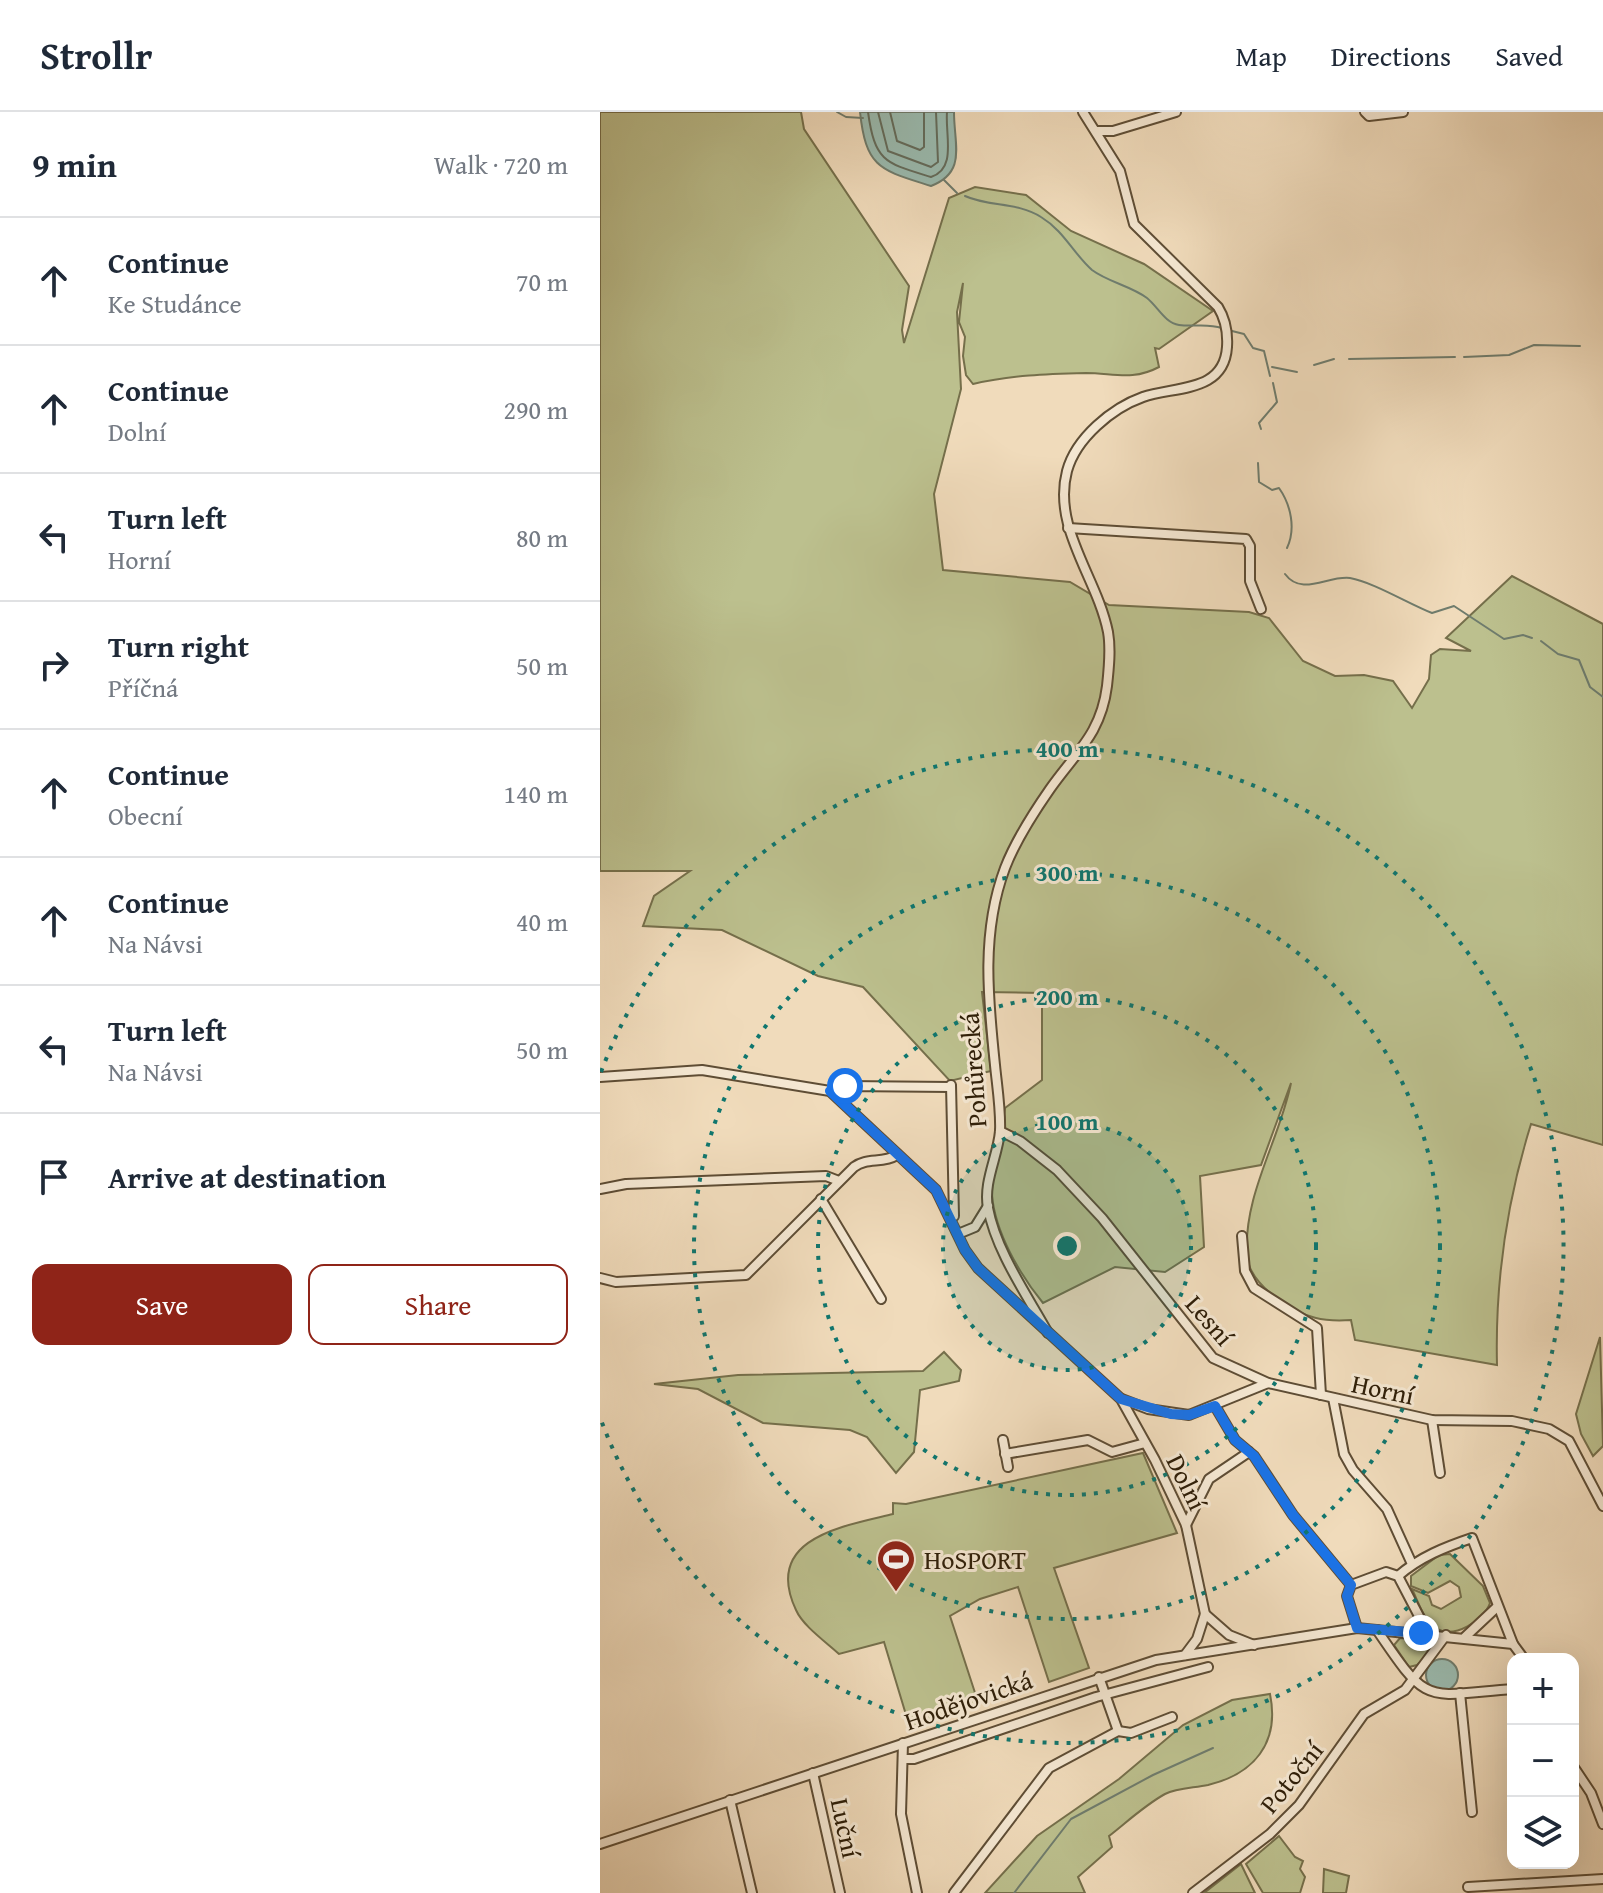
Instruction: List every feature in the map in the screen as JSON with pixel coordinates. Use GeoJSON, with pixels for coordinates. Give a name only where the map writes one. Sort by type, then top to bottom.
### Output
{"type":"FeatureCollection","features":[{"type":"Feature","properties":{"kind":"street"},"geometry":{"type":"LineString","coordinates":[[1083,112],[1096,131],[1113,131],[1176,112]]}},
{"type":"Feature","properties":{"kind":"street"},"geometry":{"type":"LineString","coordinates":[[1365,112],[1369,116],[1403,112]]}},
{"type":"Feature","properties":{"kind":"street","name":"Pohůrecká"},"geometry":{"type":"LineString","coordinates":[[988,1205],[1000,1131],[988,1004],[990,932],[1006,867],[1049,790],[1091,738],[1107,689],[1108,633],[1068,528],[1063,499],[1068,469],[1079,447],[1098,424],[1140,398],[1204,384],[1222,369],[1227,330],[1218,307],[1134,224],[1120,171],[1096,131]]}},
{"type":"Feature","properties":{"kind":"street"},"geometry":{"type":"LineString","coordinates":[[1068,528],[1246,539],[1250,546],[1250,581],[1261,609]]}},
{"type":"Feature","properties":{"kind":"street"},"geometry":{"type":"LineString","coordinates":[[600,1077],[702,1070],[830,1091],[845,1086],[951,1086],[954,1222]]}},
{"type":"Feature","properties":{"kind":"street","name":"Dolní"},"geometry":{"type":"LineString","coordinates":[[830,1091],[936,1190],[978,1268],[1121,1399],[1186,1525],[1205,1614]]}},
{"type":"Feature","properties":{"kind":"street","name":"Lesní"},"geometry":{"type":"LineString","coordinates":[[1000,1131],[1020,1141],[1057,1170],[1102,1218],[1213,1358],[1268,1383]]}},
{"type":"Feature","properties":{"kind":"street"},"geometry":{"type":"LineString","coordinates":[[600,1278],[616,1282],[746,1275],[859,1163],[887,1161],[897,1155]]}},
{"type":"Feature","properties":{"kind":"street"},"geometry":{"type":"LineString","coordinates":[[600,1189],[626,1184],[826,1176],[839,1181]]}},
{"type":"Feature","properties":{"kind":"street"},"geometry":{"type":"LineString","coordinates":[[821,1199],[881,1299]]}},
{"type":"Feature","properties":{"kind":"street"},"geometry":{"type":"LineString","coordinates":[[958,1234],[975,1227],[988,1205]]}},
{"type":"Feature","properties":{"kind":"street"},"geometry":{"type":"LineString","coordinates":[[988,1205],[1007,1255],[1048,1333]]}},
{"type":"Feature","properties":{"kind":"street"},"geometry":{"type":"LineString","coordinates":[[1242,1236],[1245,1271],[1254,1288],[1317,1328],[1321,1395]]}},
{"type":"Feature","properties":{"kind":"street"},"geometry":{"type":"LineString","coordinates":[[1121,1399],[1171,1414],[1189,1415],[1268,1383]]}},
{"type":"Feature","properties":{"kind":"street","name":"Horní"},"geometry":{"type":"LineString","coordinates":[[1268,1383],[1432,1420],[1512,1421],[1559,1434],[1569,1441],[1603,1506]]}},
{"type":"Feature","properties":{"kind":"street"},"geometry":{"type":"LineString","coordinates":[[1333,1398],[1344,1454],[1353,1470],[1387,1509],[1412,1564]]}},
{"type":"Feature","properties":{"kind":"street"},"geometry":{"type":"LineString","coordinates":[[1215,1406],[1235,1440],[1249,1452],[1293,1515],[1351,1585]]}},
{"type":"Feature","properties":{"kind":"street"},"geometry":{"type":"LineString","coordinates":[[1432,1420],[1440,1473]]}},
{"type":"Feature","properties":{"kind":"street"},"geometry":{"type":"LineString","coordinates":[[1003,1440],[1008,1467]]}},
{"type":"Feature","properties":{"kind":"street"},"geometry":{"type":"LineString","coordinates":[[1005,1454],[1088,1440],[1112,1452],[1145,1443]]}},
{"type":"Feature","properties":{"kind":"street"},"geometry":{"type":"LineString","coordinates":[[1186,1525],[1209,1479],[1249,1452]]}},
{"type":"Feature","properties":{"kind":"street"},"geometry":{"type":"LineString","coordinates":[[1398,1576],[1412,1564],[1447,1546],[1472,1538],[1497,1607],[1520,1653]]}},
{"type":"Feature","properties":{"kind":"street"},"geometry":{"type":"LineString","coordinates":[[1357,1628],[1347,1596],[1351,1585],[1386,1572],[1398,1576],[1421,1620],[1421,1633]]}},
{"type":"Feature","properties":{"kind":"street"},"geometry":{"type":"LineString","coordinates":[[1465,1637],[1497,1607]]}},
{"type":"Feature","properties":{"kind":"street"},"geometry":{"type":"LineString","coordinates":[[1185,1655],[1197,1639],[1205,1614],[1229,1635],[1255,1646]]}},
{"type":"Feature","properties":{"kind":"street","name":"Hodějovická"},"geometry":{"type":"LineString","coordinates":[[600,1844],[1099,1677],[1185,1655],[1357,1628],[1513,1644]]}},
{"type":"Feature","properties":{"kind":"street"},"geometry":{"type":"LineString","coordinates":[[1377,1630],[1411,1681],[1427,1692],[1507,1689]]}},
{"type":"Feature","properties":{"kind":"street","name":"Potoční"},"geometry":{"type":"LineString","coordinates":[[1193,1893],[1270,1834],[1299,1805],[1364,1714],[1405,1690],[1446,1635]]}},
{"type":"Feature","properties":{"kind":"street"},"geometry":{"type":"LineString","coordinates":[[905,1759],[1196,1666],[1208,1667]]}},
{"type":"Feature","properties":{"kind":"street"},"geometry":{"type":"LineString","coordinates":[[1099,1677],[1118,1731]]}},
{"type":"Feature","properties":{"kind":"street"},"geometry":{"type":"LineString","coordinates":[[1460,1693],[1472,1812]]}},
{"type":"Feature","properties":{"kind":"street"},"geometry":{"type":"LineString","coordinates":[[1035,1699],[1038,1717]]}},
{"type":"Feature","properties":{"kind":"street"},"geometry":{"type":"LineString","coordinates":[[954,1893],[1049,1768],[1118,1731],[1131,1733],[1172,1717]]}},
{"type":"Feature","properties":{"kind":"street"},"geometry":{"type":"LineString","coordinates":[[903,1743],[905,1759],[901,1814],[917,1893]]}},
{"type":"Feature","properties":{"kind":"street","name":"Luční"},"geometry":{"type":"LineString","coordinates":[[813,1773],[840,1893]]}},
{"type":"Feature","properties":{"kind":"street"},"geometry":{"type":"LineString","coordinates":[[1579,1775],[1591,1793],[1603,1824]]}},
{"type":"Feature","properties":{"kind":"street"},"geometry":{"type":"LineString","coordinates":[[730,1800],[752,1893]]}},
{"type":"Feature","properties":{"kind":"street"},"geometry":{"type":"LineString","coordinates":[[1468,1887],[1603,1879]]}},
{"type":"Feature","properties":{"kind":"green space"},"geometry":{"type":"Polygon","coordinates":[[[600,112],[801,112],[804,129],[909,286],[902,330],[904,343],[949,198],[975,187],[1026,195],[1071,231],[1144,264],[1213,311],[1159,349],[1155,348],[1159,367],[1150,371],[1132,375],[1086,373],[1029,376],[973,384],[966,375],[963,356],[965,337],[959,322],[963,283],[957,312],[961,389],[934,494],[943,570],[1070,582],[1109,605],[1249,612],[1269,618],[1303,661],[1335,676],[1364,675],[1393,681],[1412,708],[1429,679],[1431,655],[1440,649],[1471,651],[1446,638],[1512,576],[1603,624],[1603,1145],[1531,1124],[1515,1183],[1504,1243],[1498,1304],[1497,1365],[1355,1340],[1351,1320],[1323,1319],[1299,1312],[1259,1282],[1248,1262],[1247,1233],[1256,1189],[1291,1083],[1261,1165],[1200,1176],[1204,1247],[1165,1272],[1115,1267],[1043,1303],[1026,1280],[1003,1238],[992,1195],[994,1163],[1005,1108],[1042,1080],[1042,993],[982,992],[991,1071],[950,1081],[863,987],[818,976],[722,930],[643,926],[654,896],[690,871],[600,871],[600,112]]]}},
{"type":"Feature","properties":{"kind":"green space"},"geometry":{"type":"Polygon","coordinates":[[[1600,1337],[1603,1446],[1593,1456],[1581,1434],[1576,1414],[1600,1337]]]}},
{"type":"Feature","properties":{"kind":"green space"},"geometry":{"type":"Polygon","coordinates":[[[944,1352],[961,1370],[959,1381],[920,1390],[914,1452],[896,1473],[867,1437],[850,1430],[763,1423],[698,1389],[654,1384],[738,1375],[923,1371],[944,1352]]]}},
{"type":"Feature","properties":{"kind":"green space","name":"HoSPORT"},"geometry":{"type":"Polygon","coordinates":[[[1143,1453],[1177,1533],[1054,1568],[1089,1668],[1049,1682],[1018,1587],[980,1599],[950,1616],[979,1705],[910,1728],[884,1642],[839,1654],[809,1628],[796,1610],[788,1586],[790,1566],[799,1551],[832,1531],[893,1514],[893,1503],[906,1504],[1143,1453]]]}},
{"type":"Feature","properties":{"kind":"green space"},"geometry":{"type":"Polygon","coordinates":[[[1450,1554],[1483,1586],[1490,1603],[1475,1622],[1451,1632],[1432,1625],[1412,1589],[1429,1596],[1432,1605],[1441,1609],[1461,1597],[1459,1587],[1450,1581],[1428,1593],[1411,1586],[1411,1576],[1439,1555],[1450,1554]]]}},
{"type":"Feature","properties":{"kind":"green space"},"geometry":{"type":"Polygon","coordinates":[[[1400,1638],[1429,1641],[1431,1652],[1417,1665],[1409,1667],[1394,1645],[1400,1638]]]}},
{"type":"Feature","properties":{"kind":"green space"},"geometry":{"type":"Polygon","coordinates":[[[1270,1694],[1271,1727],[1260,1754],[1238,1773],[1224,1780],[1170,1792],[1143,1808],[1109,1836],[1112,1847],[1078,1877],[1085,1893],[985,1893],[1037,1836],[1119,1779],[1183,1725],[1232,1700],[1270,1694]]]}},
{"type":"Feature","properties":{"kind":"green space"},"geometry":{"type":"Polygon","coordinates":[[[1279,1836],[1295,1857],[1303,1861],[1300,1869],[1305,1877],[1300,1893],[1263,1893],[1246,1864],[1279,1836]]]}},
{"type":"Feature","properties":{"kind":"green space"},"geometry":{"type":"Polygon","coordinates":[[[1241,1864],[1255,1893],[1204,1893],[1241,1864]]]}},
{"type":"Feature","properties":{"kind":"green space"},"geometry":{"type":"Polygon","coordinates":[[[1324,1869],[1349,1876],[1346,1893],[1323,1893],[1324,1869]]]}},
{"type":"Feature","properties":{"kind":"water"},"geometry":{"type":"Polygon","coordinates":[[[860,112],[954,112],[956,156],[950,173],[931,186],[888,171],[872,156],[860,112]]]}},
{"type":"Feature","properties":{"kind":"water"},"geometry":{"type":"Polygon","coordinates":[[[1442,1659],[1453,1664],[1458,1675],[1453,1686],[1442,1691],[1431,1686],[1426,1675],[1431,1664],[1442,1659]]]}},
{"type":"Feature","properties":{"kind":"waterway"},"geometry":{"type":"LineString","coordinates":[[837,112],[846,117],[863,118]]}},
{"type":"Feature","properties":{"kind":"waterway"},"geometry":{"type":"LineString","coordinates":[[944,180],[957,193]]}},
{"type":"Feature","properties":{"kind":"waterway"},"geometry":{"type":"LineString","coordinates":[[965,196],[1023,209],[1041,217],[1056,229],[1092,270],[1141,294],[1174,324],[1222,328]]}},
{"type":"Feature","properties":{"kind":"waterway"},"geometry":{"type":"LineString","coordinates":[[1228,330],[1244,334],[1253,348],[1264,351],[1270,376]]}},
{"type":"Feature","properties":{"kind":"waterway"},"geometry":{"type":"LineString","coordinates":[[1464,357],[1509,355],[1534,345],[1580,346]]}},
{"type":"Feature","properties":{"kind":"waterway"},"geometry":{"type":"LineString","coordinates":[[1349,359],[1455,357]]}},
{"type":"Feature","properties":{"kind":"waterway"},"geometry":{"type":"LineString","coordinates":[[1314,365],[1334,359]]}},
{"type":"Feature","properties":{"kind":"waterway"},"geometry":{"type":"LineString","coordinates":[[1272,367],[1297,372]]}},
{"type":"Feature","properties":{"kind":"waterway"},"geometry":{"type":"LineString","coordinates":[[1261,429],[1259,423],[1277,402],[1273,383]]}},
{"type":"Feature","properties":{"kind":"waterway"},"geometry":{"type":"LineString","coordinates":[[1258,463],[1259,482],[1272,490],[1279,488],[1287,502],[1292,525],[1287,548]]}},
{"type":"Feature","properties":{"kind":"waterway"},"geometry":{"type":"LineString","coordinates":[[1285,574],[1292,581],[1307,585],[1342,578],[1359,580],[1432,613],[1454,606],[1504,639],[1523,635],[1532,638]]}},
{"type":"Feature","properties":{"kind":"waterway"},"geometry":{"type":"LineString","coordinates":[[1541,641],[1558,654],[1579,660],[1590,687],[1603,697]]}},
{"type":"Feature","properties":{"kind":"waterway"},"geometry":{"type":"LineString","coordinates":[[1014,1893],[1071,1819],[1153,1775],[1213,1748]]}},
{"type":"Feature","properties":{"kind":"place","name":"HoSPORT"},"geometry":{"type":"Point","coordinates":[896,1593]}},
{"type":"Feature","properties":{"kind":"route"},"geometry":{"type":"LineString","coordinates":[[845,1086],[830,1091],[844,1100],[936,1190],[945,1203],[965,1250],[978,1268],[1121,1399],[1171,1414],[1189,1415],[1215,1406],[1235,1440],[1254,1456],[1293,1515],[1351,1585],[1347,1596],[1357,1628],[1421,1633]]}}]}
